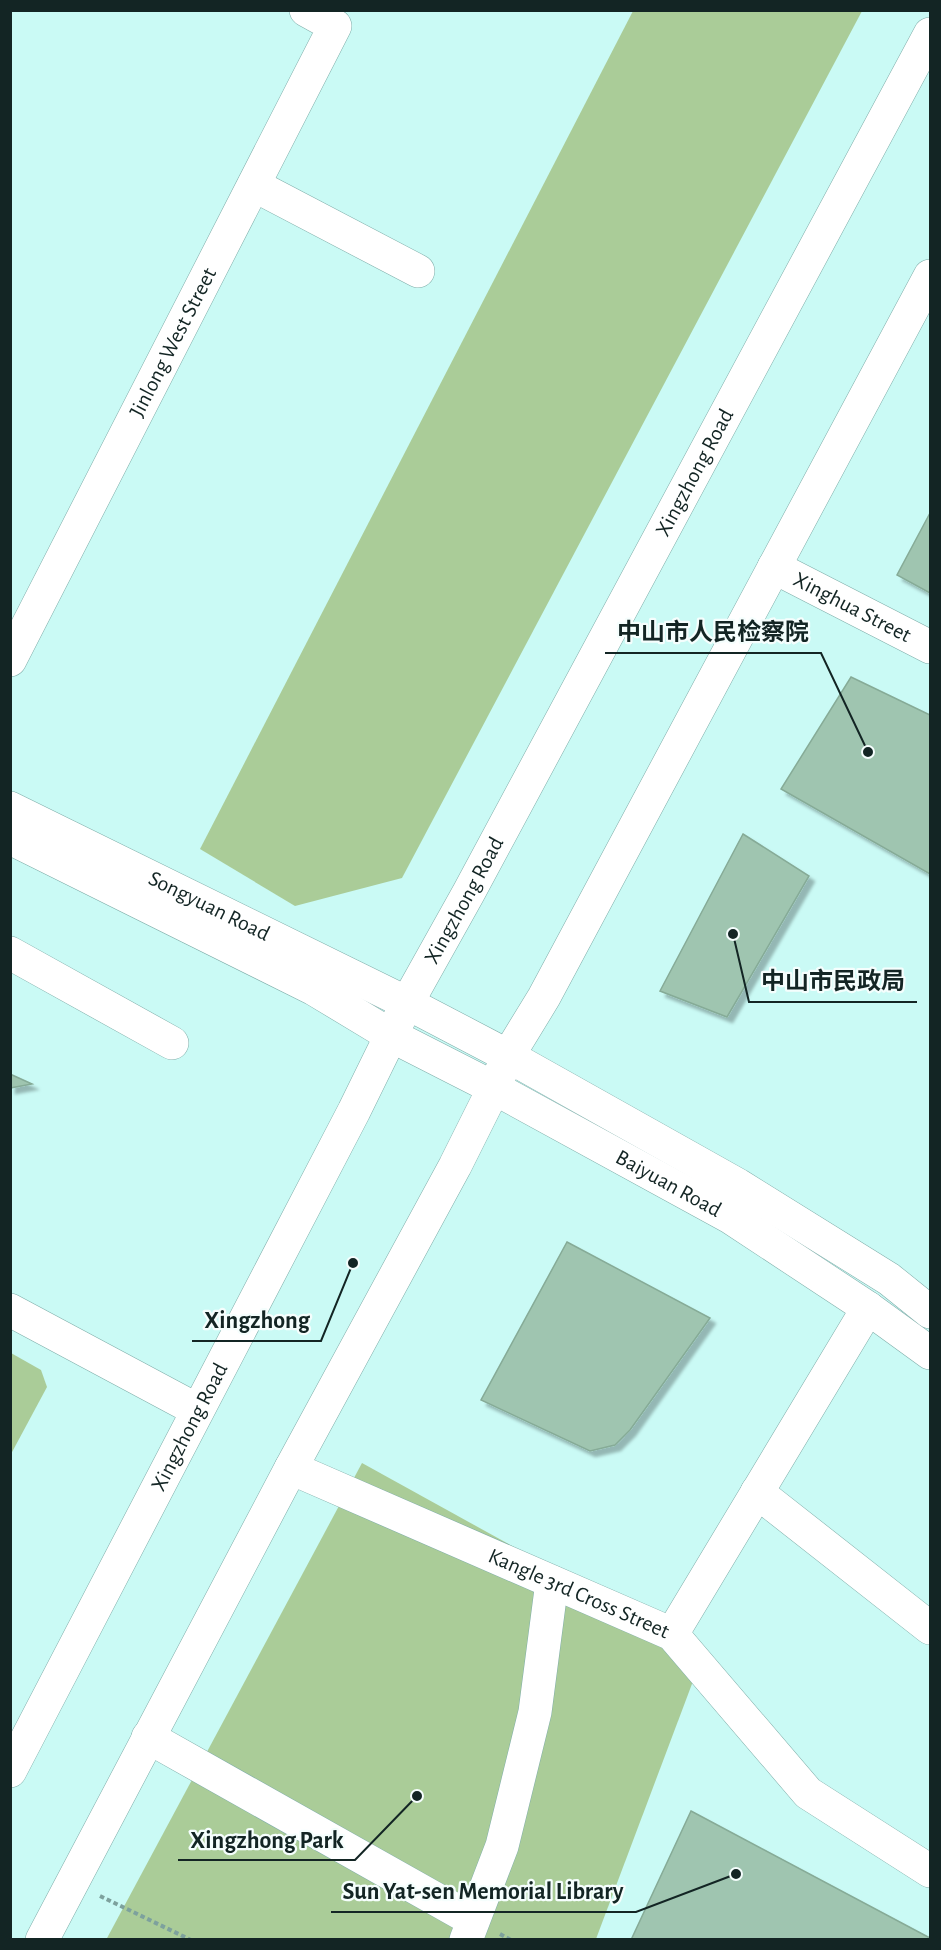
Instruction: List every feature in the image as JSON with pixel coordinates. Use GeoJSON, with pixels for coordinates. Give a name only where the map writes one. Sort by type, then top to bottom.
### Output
{"type":"FeatureCollection","features":[{"type":"Feature","properties":{"kind":"street","name":"Jinlong West Street"},"geometry":{"type":"LineString","coordinates":[[10,660],[335,26],[306,10]]}},
{"type":"Feature","properties":{"kind":"street","name":"Xingzhong Road"},"geometry":{"type":"LineString","coordinates":[[14,1757],[392,1036],[407,1003],[469,892],[930,34]]}},
{"type":"Feature","properties":{"kind":"street"},"geometry":{"type":"LineString","coordinates":[[254,185],[418,271]]}},
{"type":"Feature","properties":{"kind":"street"},"geometry":{"type":"LineString","coordinates":[[42,1940],[291,1468],[442,1192],[495,1088],[508,1056],[544,997],[930,276]]}},
{"type":"Feature","properties":{"kind":"street","name":"Xinghua Street"},"geometry":{"type":"LineString","coordinates":[[774,567],[930,647]]}},
{"type":"Feature","properties":{"kind":"street","name":"Songyuan Road"},"geometry":{"type":"LineString","coordinates":[[10,808],[407,1003]]}},
{"type":"Feature","properties":{"kind":"street","name":"Songyuan Road"},"geometry":{"type":"LineString","coordinates":[[10,838],[314,989],[392,1036]]}},
{"type":"Feature","properties":{"kind":"street"},"geometry":{"type":"LineString","coordinates":[[10,953],[172,1043]]}},
{"type":"Feature","properties":{"kind":"street","name":"Baiyuan Road"},"geometry":{"type":"LineString","coordinates":[[407,1003],[508,1056],[738,1185],[889,1279],[930,1312]]}},
{"type":"Feature","properties":{"kind":"street","name":"Baiyuan Road"},"geometry":{"type":"LineString","coordinates":[[392,1036],[495,1088],[730,1217],[868,1308],[930,1353]]}},
{"type":"Feature","properties":{"kind":"street"},"geometry":{"type":"LineString","coordinates":[[672,1634],[868,1308]]}},
{"type":"Feature","properties":{"kind":"street"},"geometry":{"type":"LineString","coordinates":[[10,1310],[197,1410]]}},
{"type":"Feature","properties":{"kind":"street","name":"Kangle 3rd Cross Street"},"geometry":{"type":"LineString","coordinates":[[291,1468],[672,1634],[808,1793],[930,1871]]}},
{"type":"Feature","properties":{"kind":"street"},"geometry":{"type":"LineString","coordinates":[[757,1492],[930,1628]]}},
{"type":"Feature","properties":{"kind":"street"},"geometry":{"type":"LineString","coordinates":[[148,1737],[469,1930],[502,1846],[536,1712],[552,1582]]}},
{"type":"Feature","properties":{"kind":"path"},"geometry":{"type":"LineString","coordinates":[[72,1882],[191,1940]]}},
{"type":"Feature","properties":{"kind":"green space"},"geometry":{"type":"Polygon","coordinates":[[[633,11],[862,11],[402,878],[295,906],[200,849],[633,11]]]}},
{"type":"Feature","properties":{"kind":"green space"},"geometry":{"type":"Polygon","coordinates":[[[11,1353],[41,1370],[47,1387],[11,1454],[11,1353]]]}},
{"type":"Feature","properties":{"kind":"green space"},"geometry":{"type":"Polygon","coordinates":[[[362,1463],[704,1652],[596,1939],[106,1940],[362,1463]]]}},
{"type":"Feature","properties":{"kind":"building"},"geometry":{"type":"Polygon","coordinates":[[[930,513],[930,593],[897,575],[930,513]]]}},
{"type":"Feature","properties":{"kind":"building"},"geometry":{"type":"Polygon","coordinates":[[[851,677],[930,715],[930,874],[781,789],[851,677]]]}},
{"type":"Feature","properties":{"kind":"building"},"geometry":{"type":"Polygon","coordinates":[[[743,834],[809,876],[727,1017],[660,991],[743,834]]]}},
{"type":"Feature","properties":{"kind":"building"},"geometry":{"type":"Polygon","coordinates":[[[10,1074],[32,1084],[10,1088],[10,1074]]]}},
{"type":"Feature","properties":{"kind":"building"},"geometry":{"type":"Polygon","coordinates":[[[567,1242],[710,1318],[630,1430],[615,1445],[590,1451],[481,1400],[567,1242]]]}},
{"type":"Feature","properties":{"kind":"building"},"geometry":{"type":"Polygon","coordinates":[[[691,1811],[930,1938],[930,1940],[631,1940],[691,1811]]]}},
{"type":"Feature","properties":{"kind":"place","name":"中山市人民检察院"},"geometry":{"type":"Point","coordinates":[868,752]}},
{"type":"Feature","properties":{"kind":"place","name":"中山市民政局"},"geometry":{"type":"Point","coordinates":[733,934]}},
{"type":"Feature","properties":{"kind":"place","name":"Xingzhong"},"geometry":{"type":"Point","coordinates":[353,1263]}},
{"type":"Feature","properties":{"kind":"place","name":"Xingzhong Park"},"geometry":{"type":"Point","coordinates":[417,1796]}},
{"type":"Feature","properties":{"kind":"place","name":"Sun Yat-sen Memorial Library"},"geometry":{"type":"Point","coordinates":[736,1874]}}]}
